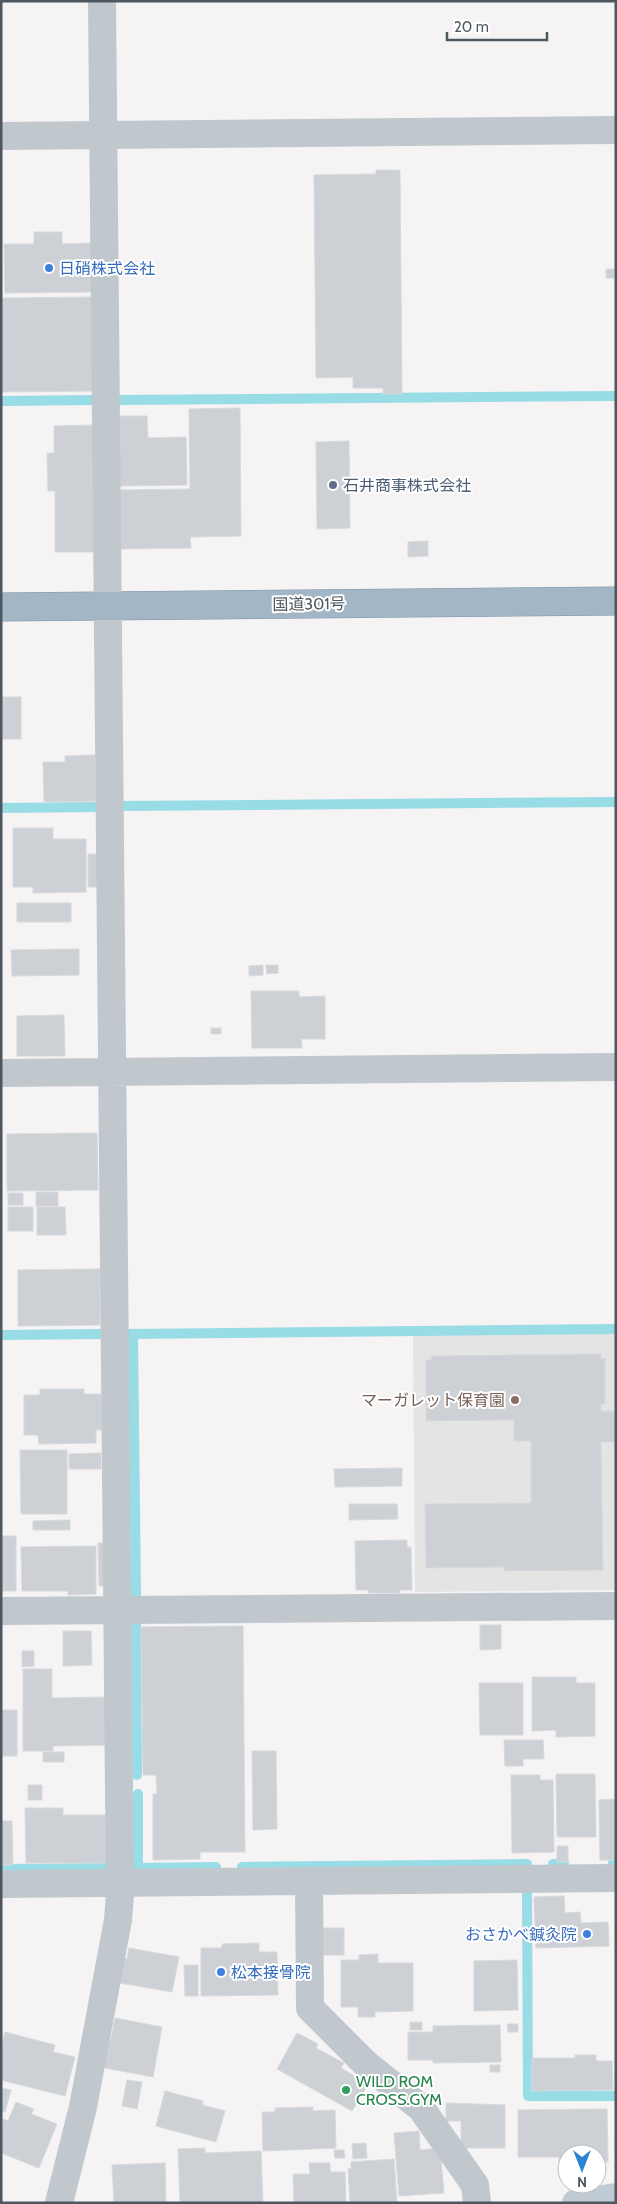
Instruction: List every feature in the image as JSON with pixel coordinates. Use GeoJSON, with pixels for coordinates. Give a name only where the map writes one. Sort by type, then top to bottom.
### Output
{"type":"FeatureCollection","features":[{"type":"Feature","properties":{"kind":"highway","name":"国道301号"},"geometry":{"type":"LineString","coordinates":[[1,607],[616,601]]}},
{"type":"Feature","properties":{"kind":"main road"},"geometry":{"type":"LineString","coordinates":[[576,2203],[616,2198]]}},
{"type":"Feature","properties":{"kind":"street"},"geometry":{"type":"LineString","coordinates":[[59,2203],[87,2084],[118,1920],[120,1883],[102,1]]}},
{"type":"Feature","properties":{"kind":"street"},"geometry":{"type":"LineString","coordinates":[[1,136],[616,130]]}},
{"type":"Feature","properties":{"kind":"street"},"geometry":{"type":"LineString","coordinates":[[1,1073],[616,1068]]}},
{"type":"Feature","properties":{"kind":"street"},"geometry":{"type":"LineString","coordinates":[[1,1611],[616,1606]]}},
{"type":"Feature","properties":{"kind":"street"},"geometry":{"type":"LineString","coordinates":[[1,1884],[616,1878]]}},
{"type":"Feature","properties":{"kind":"street"},"geometry":{"type":"LineString","coordinates":[[309,1881],[310,2008],[366,2064],[421,2108],[475,2185],[477,2203]]}},
{"type":"Feature","properties":{"kind":"shaded area","name":"マーガレット保育園"},"geometry":{"type":"Polygon","coordinates":[[[616,1332],[616,1590],[415,1592],[413,1334],[616,1332]]]}},
{"type":"Feature","properties":{"kind":"building"},"geometry":{"type":"Polygon","coordinates":[[[376,170],[400,170],[402,394],[383,394],[383,388],[353,388],[353,377],[316,378],[314,175],[376,174],[376,170]]]}},
{"type":"Feature","properties":{"kind":"building","name":"日硝株式会社"},"geometry":{"type":"Polygon","coordinates":[[[34,232],[62,232],[62,244],[92,243],[93,292],[5,293],[4,244],[34,244],[34,232]]]}},
{"type":"Feature","properties":{"kind":"building"},"geometry":{"type":"Polygon","coordinates":[[[606,269],[614,269],[614,278],[606,278],[606,269]]]}},
{"type":"Feature","properties":{"kind":"building"},"geometry":{"type":"Polygon","coordinates":[[[94,297],[95,391],[1,392],[1,298],[94,297]]]}},
{"type":"Feature","properties":{"kind":"building"},"geometry":{"type":"Polygon","coordinates":[[[240,408],[241,536],[190,537],[191,548],[118,549],[118,490],[190,489],[189,409],[240,408]]]}},
{"type":"Feature","properties":{"kind":"building"},"geometry":{"type":"Polygon","coordinates":[[[118,416],[147,416],[148,438],[186,437],[187,485],[119,486],[118,416]]]}},
{"type":"Feature","properties":{"kind":"building"},"geometry":{"type":"Polygon","coordinates":[[[96,425],[97,552],[55,552],[55,491],[48,491],[47,453],[54,453],[54,426],[96,425]]]}},
{"type":"Feature","properties":{"kind":"building"},"geometry":{"type":"Polygon","coordinates":[[[349,441],[350,528],[317,529],[316,442],[349,441]]]}},
{"type":"Feature","properties":{"kind":"building"},"geometry":{"type":"Polygon","coordinates":[[[428,541],[428,556],[408,557],[408,542],[428,541]]]}},
{"type":"Feature","properties":{"kind":"building"},"geometry":{"type":"Polygon","coordinates":[[[1,697],[21,697],[21,739],[1,739],[1,697]]]}},
{"type":"Feature","properties":{"kind":"building"},"geometry":{"type":"Polygon","coordinates":[[[95,755],[96,801],[44,802],[43,762],[65,762],[65,756],[95,755]]]}},
{"type":"Feature","properties":{"kind":"building"},"geometry":{"type":"Polygon","coordinates":[[[13,828],[53,828],[53,839],[86,839],[86,892],[33,893],[33,887],[13,887],[13,828]]]}},
{"type":"Feature","properties":{"kind":"building"},"geometry":{"type":"Polygon","coordinates":[[[88,854],[101,854],[101,887],[88,887],[88,854]]]}},
{"type":"Feature","properties":{"kind":"building"},"geometry":{"type":"Polygon","coordinates":[[[17,903],[71,903],[71,922],[17,922],[17,903]]]}},
{"type":"Feature","properties":{"kind":"building"},"geometry":{"type":"Polygon","coordinates":[[[79,949],[79,975],[12,976],[11,950],[79,949]]]}},
{"type":"Feature","properties":{"kind":"building"},"geometry":{"type":"Polygon","coordinates":[[[263,965],[263,975],[249,976],[249,966],[263,965]]]}},
{"type":"Feature","properties":{"kind":"building"},"geometry":{"type":"Polygon","coordinates":[[[266,965],[278,965],[278,973],[267,974],[266,965]]]}},
{"type":"Feature","properties":{"kind":"building"},"geometry":{"type":"Polygon","coordinates":[[[251,991],[299,991],[299,997],[325,996],[325,1039],[301,1039],[302,1048],[252,1048],[251,991]]]}},
{"type":"Feature","properties":{"kind":"building"},"geometry":{"type":"Polygon","coordinates":[[[64,1015],[65,1056],[17,1056],[17,1016],[64,1015]]]}},
{"type":"Feature","properties":{"kind":"building"},"geometry":{"type":"Polygon","coordinates":[[[211,1028],[221,1028],[221,1034],[211,1034],[211,1028]]]}},
{"type":"Feature","properties":{"kind":"building"},"geometry":{"type":"Polygon","coordinates":[[[97,1133],[98,1190],[7,1191],[7,1134],[97,1133]]]}},
{"type":"Feature","properties":{"kind":"building"},"geometry":{"type":"Polygon","coordinates":[[[36,1192],[58,1192],[58,1206],[36,1206],[36,1192]]]}},
{"type":"Feature","properties":{"kind":"building"},"geometry":{"type":"Polygon","coordinates":[[[8,1193],[23,1193],[23,1205],[8,1205],[8,1193]]]}},
{"type":"Feature","properties":{"kind":"building"},"geometry":{"type":"Polygon","coordinates":[[[8,1207],[33,1207],[33,1231],[8,1231],[8,1207]]]}},
{"type":"Feature","properties":{"kind":"building"},"geometry":{"type":"Polygon","coordinates":[[[37,1207],[65,1207],[66,1235],[37,1235],[37,1207]]]}},
{"type":"Feature","properties":{"kind":"building"},"geometry":{"type":"Polygon","coordinates":[[[100,1269],[100,1325],[18,1326],[18,1270],[100,1269]]]}},
{"type":"Feature","properties":{"kind":"building"},"geometry":{"type":"Polygon","coordinates":[[[601,1354],[601,1359],[605,1358],[605,1404],[601,1404],[601,1411],[616,1411],[616,1442],[601,1442],[603,1570],[504,1571],[504,1567],[426,1568],[425,1504],[531,1503],[531,1441],[514,1441],[514,1420],[426,1421],[426,1360],[431,1360],[431,1356],[601,1354]]]}},
{"type":"Feature","properties":{"kind":"building"},"geometry":{"type":"Polygon","coordinates":[[[40,1389],[84,1389],[84,1394],[101,1394],[102,1430],[96,1430],[96,1443],[39,1444],[38,1435],[24,1435],[24,1395],[40,1395],[40,1389]]]}},
{"type":"Feature","properties":{"kind":"building"},"geometry":{"type":"Polygon","coordinates":[[[20,1450],[67,1450],[67,1514],[21,1514],[20,1450]]]}},
{"type":"Feature","properties":{"kind":"building"},"geometry":{"type":"Polygon","coordinates":[[[101,1453],[101,1469],[69,1469],[69,1454],[101,1453]]]}},
{"type":"Feature","properties":{"kind":"building"},"geometry":{"type":"Polygon","coordinates":[[[402,1468],[402,1486],[335,1487],[334,1469],[402,1468]]]}},
{"type":"Feature","properties":{"kind":"building"},"geometry":{"type":"Polygon","coordinates":[[[349,1504],[397,1504],[398,1519],[349,1520],[349,1504]]]}},
{"type":"Feature","properties":{"kind":"building"},"geometry":{"type":"Polygon","coordinates":[[[70,1520],[70,1530],[33,1530],[33,1521],[70,1520]]]}},
{"type":"Feature","properties":{"kind":"building"},"geometry":{"type":"Polygon","coordinates":[[[1,1536],[16,1536],[16,1591],[1,1591],[1,1536]]]}},
{"type":"Feature","properties":{"kind":"building"},"geometry":{"type":"Polygon","coordinates":[[[407,1540],[407,1547],[411,1547],[412,1590],[400,1590],[400,1593],[368,1593],[368,1590],[356,1590],[355,1541],[407,1540]]]}},
{"type":"Feature","properties":{"kind":"building"},"geometry":{"type":"Polygon","coordinates":[[[98,1543],[108,1543],[108,1586],[99,1586],[98,1543]]]}},
{"type":"Feature","properties":{"kind":"building"},"geometry":{"type":"Polygon","coordinates":[[[96,1546],[96,1594],[68,1595],[68,1591],[22,1591],[21,1547],[96,1546]]]}},
{"type":"Feature","properties":{"kind":"building"},"geometry":{"type":"Polygon","coordinates":[[[480,1625],[501,1625],[501,1649],[480,1650],[480,1625]]]}},
{"type":"Feature","properties":{"kind":"building"},"geometry":{"type":"Polygon","coordinates":[[[243,1626],[245,1852],[200,1852],[200,1859],[153,1860],[153,1794],[157,1794],[156,1775],[143,1775],[141,1627],[243,1626]]]}},
{"type":"Feature","properties":{"kind":"building"},"geometry":{"type":"Polygon","coordinates":[[[63,1631],[91,1631],[92,1665],[63,1666],[63,1631]]]}},
{"type":"Feature","properties":{"kind":"building"},"geometry":{"type":"Polygon","coordinates":[[[22,1651],[34,1651],[34,1666],[22,1667],[22,1651]]]}},
{"type":"Feature","properties":{"kind":"building"},"geometry":{"type":"Polygon","coordinates":[[[23,1669],[52,1669],[52,1698],[108,1697],[109,1745],[53,1746],[53,1751],[23,1751],[23,1669]]]}},
{"type":"Feature","properties":{"kind":"building"},"geometry":{"type":"Polygon","coordinates":[[[532,1677],[576,1677],[576,1683],[595,1683],[595,1736],[556,1737],[556,1730],[532,1731],[532,1677]]]}},
{"type":"Feature","properties":{"kind":"building"},"geometry":{"type":"Polygon","coordinates":[[[479,1683],[523,1683],[523,1735],[480,1735],[479,1683]]]}},
{"type":"Feature","properties":{"kind":"building"},"geometry":{"type":"Polygon","coordinates":[[[1,1710],[17,1710],[17,1756],[1,1756],[1,1710]]]}},
{"type":"Feature","properties":{"kind":"building"},"geometry":{"type":"Polygon","coordinates":[[[504,1740],[543,1740],[544,1759],[523,1759],[523,1766],[505,1766],[504,1740]]]}},
{"type":"Feature","properties":{"kind":"building"},"geometry":{"type":"Polygon","coordinates":[[[252,1751],[276,1751],[277,1829],[253,1830],[252,1751]]]}},
{"type":"Feature","properties":{"kind":"building"},"geometry":{"type":"Polygon","coordinates":[[[43,1752],[64,1752],[64,1762],[43,1762],[43,1752]]]}},
{"type":"Feature","properties":{"kind":"building"},"geometry":{"type":"Polygon","coordinates":[[[556,1774],[595,1774],[596,1837],[557,1837],[556,1774]]]}},
{"type":"Feature","properties":{"kind":"building"},"geometry":{"type":"Polygon","coordinates":[[[511,1775],[540,1775],[540,1780],[553,1780],[554,1852],[512,1853],[511,1775]]]}},
{"type":"Feature","properties":{"kind":"building"},"geometry":{"type":"Polygon","coordinates":[[[28,1785],[42,1785],[42,1800],[28,1800],[28,1785]]]}},
{"type":"Feature","properties":{"kind":"building"},"geometry":{"type":"Polygon","coordinates":[[[616,1799],[616,1860],[600,1860],[599,1800],[616,1799]]]}},
{"type":"Feature","properties":{"kind":"building"},"geometry":{"type":"Polygon","coordinates":[[[25,1808],[63,1808],[63,1815],[107,1815],[107,1863],[26,1863],[25,1808]]]}},
{"type":"Feature","properties":{"kind":"building"},"geometry":{"type":"Polygon","coordinates":[[[1,1821],[12,1821],[13,1865],[1,1865],[1,1821]]]}},
{"type":"Feature","properties":{"kind":"building"},"geometry":{"type":"Polygon","coordinates":[[[557,1846],[568,1846],[568,1862],[557,1862],[557,1846]]]}},
{"type":"Feature","properties":{"kind":"building"},"geometry":{"type":"Polygon","coordinates":[[[564,1896],[565,1913],[580,1912],[581,1923],[608,1922],[609,1946],[536,1948],[534,1897],[564,1896]]]}},
{"type":"Feature","properties":{"kind":"building"},"geometry":{"type":"Polygon","coordinates":[[[318,1928],[344,1928],[344,1955],[318,1955],[318,1928]]]}},
{"type":"Feature","properties":{"kind":"building"},"geometry":{"type":"Polygon","coordinates":[[[259,1943],[259,1952],[277,1952],[278,1995],[201,1996],[201,1948],[222,1948],[222,1944],[259,1943]]]}},
{"type":"Feature","properties":{"kind":"building"},"geometry":{"type":"Polygon","coordinates":[[[129,1948],[179,1957],[172,1992],[114,1982],[118,1958],[127,1959],[129,1948]]]}},
{"type":"Feature","properties":{"kind":"building"},"geometry":{"type":"Polygon","coordinates":[[[378,1954],[378,1963],[413,1963],[413,2011],[375,2012],[375,2017],[358,2017],[358,2007],[341,2007],[341,1960],[359,1960],[359,1955],[378,1954]]]}},
{"type":"Feature","properties":{"kind":"building"},"geometry":{"type":"Polygon","coordinates":[[[517,1960],[518,2010],[474,2011],[474,1961],[517,1960]]]}},
{"type":"Feature","properties":{"kind":"building"},"geometry":{"type":"Polygon","coordinates":[[[184,1965],[198,1965],[198,1996],[185,1996],[184,1965]]]}},
{"type":"Feature","properties":{"kind":"building"},"geometry":{"type":"Polygon","coordinates":[[[115,2018],[162,2027],[153,2077],[100,2067],[105,2039],[111,2039],[115,2018]]]}},
{"type":"Feature","properties":{"kind":"building"},"geometry":{"type":"Polygon","coordinates":[[[410,2022],[422,2022],[422,2030],[410,2030],[410,2022]]]}},
{"type":"Feature","properties":{"kind":"building"},"geometry":{"type":"Polygon","coordinates":[[[507,2024],[518,2024],[518,2032],[508,2032],[507,2024]]]}},
{"type":"Feature","properties":{"kind":"building"},"geometry":{"type":"Polygon","coordinates":[[[500,2025],[501,2062],[433,2063],[433,2060],[408,2060],[408,2032],[433,2032],[433,2026],[500,2025]]]}},
{"type":"Feature","properties":{"kind":"building"},"geometry":{"type":"Polygon","coordinates":[[[5,2032],[55,2045],[53,2052],[75,2057],[65,2096],[1,2080],[1,2047],[5,2032]]]}},
{"type":"Feature","properties":{"kind":"building"},"geometry":{"type":"Polygon","coordinates":[[[297,2033],[318,2044],[316,2048],[344,2063],[341,2068],[368,2084],[352,2111],[277,2069],[297,2033]]]}},
{"type":"Feature","properties":{"kind":"building"},"geometry":{"type":"Polygon","coordinates":[[[575,2055],[596,2055],[596,2061],[612,2061],[613,2090],[532,2091],[532,2058],[575,2058],[575,2055]]]}},
{"type":"Feature","properties":{"kind":"building"},"geometry":{"type":"Polygon","coordinates":[[[490,2065],[500,2065],[500,2072],[490,2072],[490,2065]]]}},
{"type":"Feature","properties":{"kind":"building"},"geometry":{"type":"Polygon","coordinates":[[[127,2080],[142,2082],[137,2109],[122,2106],[127,2080]]]}},
{"type":"Feature","properties":{"kind":"building"},"geometry":{"type":"Polygon","coordinates":[[[1,2088],[11,2090],[5,2112],[1,2111],[1,2088]]]}},
{"type":"Feature","properties":{"kind":"building"},"geometry":{"type":"Polygon","coordinates":[[[165,2091],[203,2101],[202,2105],[225,2111],[216,2142],[156,2126],[165,2091]]]}},
{"type":"Feature","properties":{"kind":"building"},"geometry":{"type":"Polygon","coordinates":[[[16,2102],[34,2109],[31,2114],[57,2124],[39,2168],[1,2153],[1,2118],[8,2121],[16,2102]]]}},
{"type":"Feature","properties":{"kind":"building"},"geometry":{"type":"Polygon","coordinates":[[[446,2103],[505,2105],[505,2148],[461,2148],[461,2121],[446,2121],[446,2103]]]}},
{"type":"Feature","properties":{"kind":"building"},"geometry":{"type":"Polygon","coordinates":[[[313,2107],[313,2111],[335,2110],[336,2148],[263,2151],[262,2112],[275,2112],[275,2108],[313,2107]]]}},
{"type":"Feature","properties":{"kind":"building"},"geometry":{"type":"Polygon","coordinates":[[[607,2109],[608,2162],[607,2144],[557,2144],[557,2157],[518,2157],[518,2110],[607,2109]]]}},
{"type":"Feature","properties":{"kind":"building"},"geometry":{"type":"Polygon","coordinates":[[[419,2131],[420,2150],[440,2148],[444,2193],[399,2196],[394,2133],[419,2131]]]}},
{"type":"Feature","properties":{"kind":"building"},"geometry":{"type":"Polygon","coordinates":[[[366,2143],[367,2158],[353,2159],[352,2144],[366,2143]]]}},
{"type":"Feature","properties":{"kind":"building"},"geometry":{"type":"Polygon","coordinates":[[[205,2148],[205,2153],[261,2151],[263,2203],[180,2203],[178,2149],[205,2148]]]}},
{"type":"Feature","properties":{"kind":"building"},"geometry":{"type":"Polygon","coordinates":[[[334,2150],[344,2150],[345,2158],[335,2158],[334,2150]]]}},
{"type":"Feature","properties":{"kind":"building"},"geometry":{"type":"Polygon","coordinates":[[[394,2159],[397,2203],[350,2203],[348,2169],[351,2168],[351,2162],[394,2159]]]}},
{"type":"Feature","properties":{"kind":"building"},"geometry":{"type":"Polygon","coordinates":[[[165,2163],[166,2203],[114,2203],[112,2165],[165,2163]]]}},
{"type":"Feature","properties":{"kind":"building"},"geometry":{"type":"Polygon","coordinates":[[[309,2163],[330,2163],[330,2172],[345,2172],[346,2203],[294,2203],[293,2174],[310,2174],[309,2163]]]}},
{"type":"Feature","properties":{"kind":"waterway"},"geometry":{"type":"LineString","coordinates":[[116,400],[616,396]]}},
{"type":"Feature","properties":{"kind":"waterway"},"geometry":{"type":"LineString","coordinates":[[1,401],[96,400]]}},
{"type":"Feature","properties":{"kind":"waterway"},"geometry":{"type":"LineString","coordinates":[[120,806],[616,802]]}},
{"type":"Feature","properties":{"kind":"waterway"},"geometry":{"type":"LineString","coordinates":[[1,808],[100,807]]}},
{"type":"Feature","properties":{"kind":"waterway"},"geometry":{"type":"LineString","coordinates":[[128,1334],[616,1329]]}},
{"type":"Feature","properties":{"kind":"waterway"},"geometry":{"type":"LineString","coordinates":[[1,1335],[102,1334]]}},
{"type":"Feature","properties":{"kind":"waterway"},"geometry":{"type":"LineString","coordinates":[[133,1334],[136,1595]]}},
{"type":"Feature","properties":{"kind":"waterway"},"geometry":{"type":"LineString","coordinates":[[136,1625],[137,1775]]}},
{"type":"Feature","properties":{"kind":"waterway"},"geometry":{"type":"LineString","coordinates":[[138,1794],[138,1868],[216,1867]]}},
{"type":"Feature","properties":{"kind":"waterway"},"geometry":{"type":"LineString","coordinates":[[242,1867],[527,1864],[527,1869]]}},
{"type":"Feature","properties":{"kind":"waterway"},"geometry":{"type":"LineString","coordinates":[[553,1864],[564,1864]]}},
{"type":"Feature","properties":{"kind":"waterway"},"geometry":{"type":"LineString","coordinates":[[1,1869],[110,1868]]}},
{"type":"Feature","properties":{"kind":"waterway"},"geometry":{"type":"LineString","coordinates":[[527,1889],[528,2096],[616,2096]]}},
{"type":"Feature","properties":{"kind":"place","name":"日硝株式会社"},"geometry":{"type":"Point","coordinates":[49,268]}},
{"type":"Feature","properties":{"kind":"place","name":"石井商事株式会社"},"geometry":{"type":"Point","coordinates":[333,485]}},
{"type":"Feature","properties":{"kind":"place","name":"マーガレット保育園"},"geometry":{"type":"Point","coordinates":[515,1400]}},
{"type":"Feature","properties":{"kind":"place","name":"おさかべ鍼灸院"},"geometry":{"type":"Point","coordinates":[587,1934]}},
{"type":"Feature","properties":{"kind":"place","name":"松本接骨院"},"geometry":{"type":"Point","coordinates":[221,1972]}},
{"type":"Feature","properties":{"kind":"place","name":"WILD ROM CROSS.GYM"},"geometry":{"type":"Point","coordinates":[346,2090]}}]}
